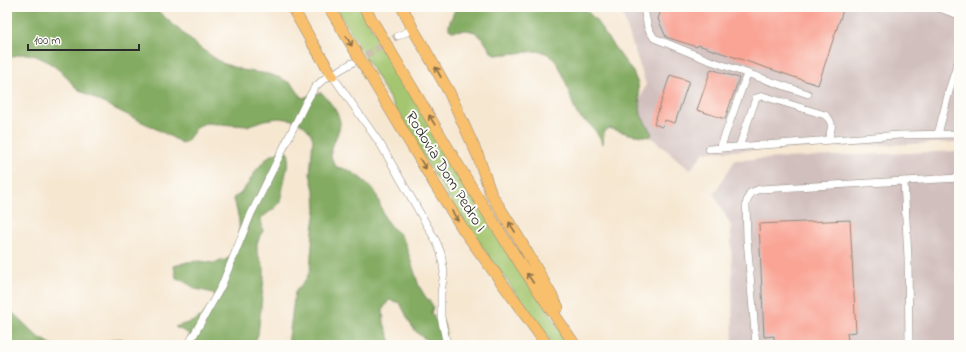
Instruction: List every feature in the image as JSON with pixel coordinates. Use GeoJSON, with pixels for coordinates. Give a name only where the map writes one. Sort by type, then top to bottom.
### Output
{"type":"FeatureCollection","features":[{"type":"Feature","properties":{"kind":"highway"},"geometry":{"type":"LineString","coordinates":[[292,7],[332,75]]}},
{"type":"Feature","properties":{"kind":"highway","name":"Rodovia Dom Pedro I"},"geometry":{"type":"LineString","coordinates":[[329,7],[434,184],[463,229],[547,345]]}},
{"type":"Feature","properties":{"kind":"highway","name":"Rodovia Dom Pedro I"},"geometry":{"type":"LineString","coordinates":[[364,7],[473,190],[521,265],[576,345]]}},
{"type":"Feature","properties":{"kind":"highway"},"geometry":{"type":"LineString","coordinates":[[402,7],[449,92],[478,156],[491,194],[520,240],[555,303],[581,345]]}},
{"type":"Feature","properties":{"kind":"street"},"geometry":{"type":"LineString","coordinates":[[644,7],[648,28],[654,38],[708,60],[808,94]]}},
{"type":"Feature","properties":{"kind":"street"},"geometry":{"type":"LineString","coordinates":[[936,7],[959,15]]}},
{"type":"Feature","properties":{"kind":"street"},"geometry":{"type":"LineString","coordinates":[[398,36],[413,29]]}},
{"type":"Feature","properties":{"kind":"street"},"geometry":{"type":"LineString","coordinates":[[938,134],[959,59]]}},
{"type":"Feature","properties":{"kind":"street"},"geometry":{"type":"LineString","coordinates":[[188,345],[221,286],[251,214],[315,86],[352,63]]}},
{"type":"Feature","properties":{"kind":"street"},"geometry":{"type":"LineString","coordinates":[[720,149],[747,74]]}},
{"type":"Feature","properties":{"kind":"street"},"geometry":{"type":"LineString","coordinates":[[332,75],[381,145],[436,241],[441,253],[444,272],[441,293],[442,317],[447,345]]}},
{"type":"Feature","properties":{"kind":"street"},"geometry":{"type":"LineString","coordinates":[[951,84],[959,80]]}},
{"type":"Feature","properties":{"kind":"street"},"geometry":{"type":"LineString","coordinates":[[740,147],[756,98],[763,96],[825,115],[829,118],[832,124],[828,140]]}},
{"type":"Feature","properties":{"kind":"street"},"geometry":{"type":"LineString","coordinates":[[710,150],[900,135],[959,134]]}},
{"type":"Feature","properties":{"kind":"street"},"geometry":{"type":"LineString","coordinates":[[756,345],[747,239],[746,204],[750,193],[760,189],[959,178]]}},
{"type":"Feature","properties":{"kind":"street"},"geometry":{"type":"LineString","coordinates":[[904,181],[908,258],[909,345]]}},
{"type":"Feature","properties":{"kind":"shaded area"},"geometry":{"type":"Polygon","coordinates":[[[620,7],[959,7],[959,142],[704,152],[690,170],[632,121],[646,84],[620,7]]]}},
{"type":"Feature","properties":{"kind":"shaded area"},"geometry":{"type":"Polygon","coordinates":[[[959,151],[959,345],[733,345],[731,226],[714,194],[735,160],[959,151]]]}},
{"type":"Feature","properties":{"kind":"green space"},"geometry":{"type":"Polygon","coordinates":[[[7,7],[155,7],[200,48],[222,63],[242,70],[268,74],[281,78],[293,85],[302,98],[322,93],[335,110],[340,122],[340,127],[331,150],[333,161],[337,167],[348,170],[358,176],[376,193],[384,216],[390,226],[399,233],[405,243],[419,286],[432,304],[433,307],[431,313],[443,322],[446,333],[440,342],[430,341],[418,334],[400,303],[389,300],[383,309],[384,323],[392,345],[288,345],[295,292],[306,279],[310,271],[316,210],[315,194],[310,174],[313,139],[310,132],[303,125],[294,120],[279,118],[264,120],[247,126],[205,123],[197,127],[187,141],[182,143],[79,90],[59,70],[40,58],[25,54],[14,56],[7,60],[7,7]]]}},
{"type":"Feature","properties":{"kind":"green space"},"geometry":{"type":"Polygon","coordinates":[[[336,7],[359,7],[570,345],[553,345],[463,220],[433,173],[336,7]]]}},
{"type":"Feature","properties":{"kind":"green space"},"geometry":{"type":"Polygon","coordinates":[[[456,7],[583,7],[595,19],[633,72],[638,84],[641,115],[652,134],[650,137],[629,134],[609,128],[604,132],[603,144],[593,128],[577,114],[564,76],[554,59],[547,54],[538,51],[497,55],[491,52],[483,39],[475,32],[467,30],[452,31],[449,29],[449,24],[456,7]]]}},
{"type":"Feature","properties":{"kind":"green space"},"geometry":{"type":"Polygon","coordinates":[[[285,150],[288,152],[289,158],[280,202],[261,219],[263,231],[257,243],[257,252],[264,268],[258,335],[253,345],[190,345],[190,337],[188,333],[175,327],[194,321],[203,315],[219,298],[209,292],[196,289],[176,278],[174,266],[187,262],[200,261],[213,263],[225,260],[235,254],[239,232],[239,219],[233,198],[240,194],[257,169],[269,156],[285,150]]]}},
{"type":"Feature","properties":{"kind":"green space"},"geometry":{"type":"Polygon","coordinates":[[[7,310],[12,312],[37,336],[53,345],[7,345],[7,310]]]}},
{"type":"Feature","properties":{"kind":"green space"},"geometry":{"type":"Polygon","coordinates":[[[116,339],[122,339],[127,343],[127,345],[98,345],[116,339]]]}},
{"type":"Feature","properties":{"kind":"building"},"geometry":{"type":"Polygon","coordinates":[[[662,7],[844,7],[818,85],[698,45],[697,47],[666,37],[658,19],[662,7]]]}},
{"type":"Feature","properties":{"kind":"building"},"geometry":{"type":"Polygon","coordinates":[[[711,69],[739,78],[725,119],[697,110],[711,69]]]}},
{"type":"Feature","properties":{"kind":"building"},"geometry":{"type":"Polygon","coordinates":[[[670,75],[689,81],[675,123],[665,120],[662,127],[654,124],[670,75]]]}},
{"type":"Feature","properties":{"kind":"building"},"geometry":{"type":"Polygon","coordinates":[[[850,220],[856,332],[847,333],[848,340],[846,340],[846,342],[777,345],[777,343],[774,343],[774,336],[764,337],[759,224],[850,220]]]}},
{"type":"Feature","properties":{"kind":"tunnel"},"geometry":{"type":"LineString","coordinates":[[357,60],[398,36]]}}]}
